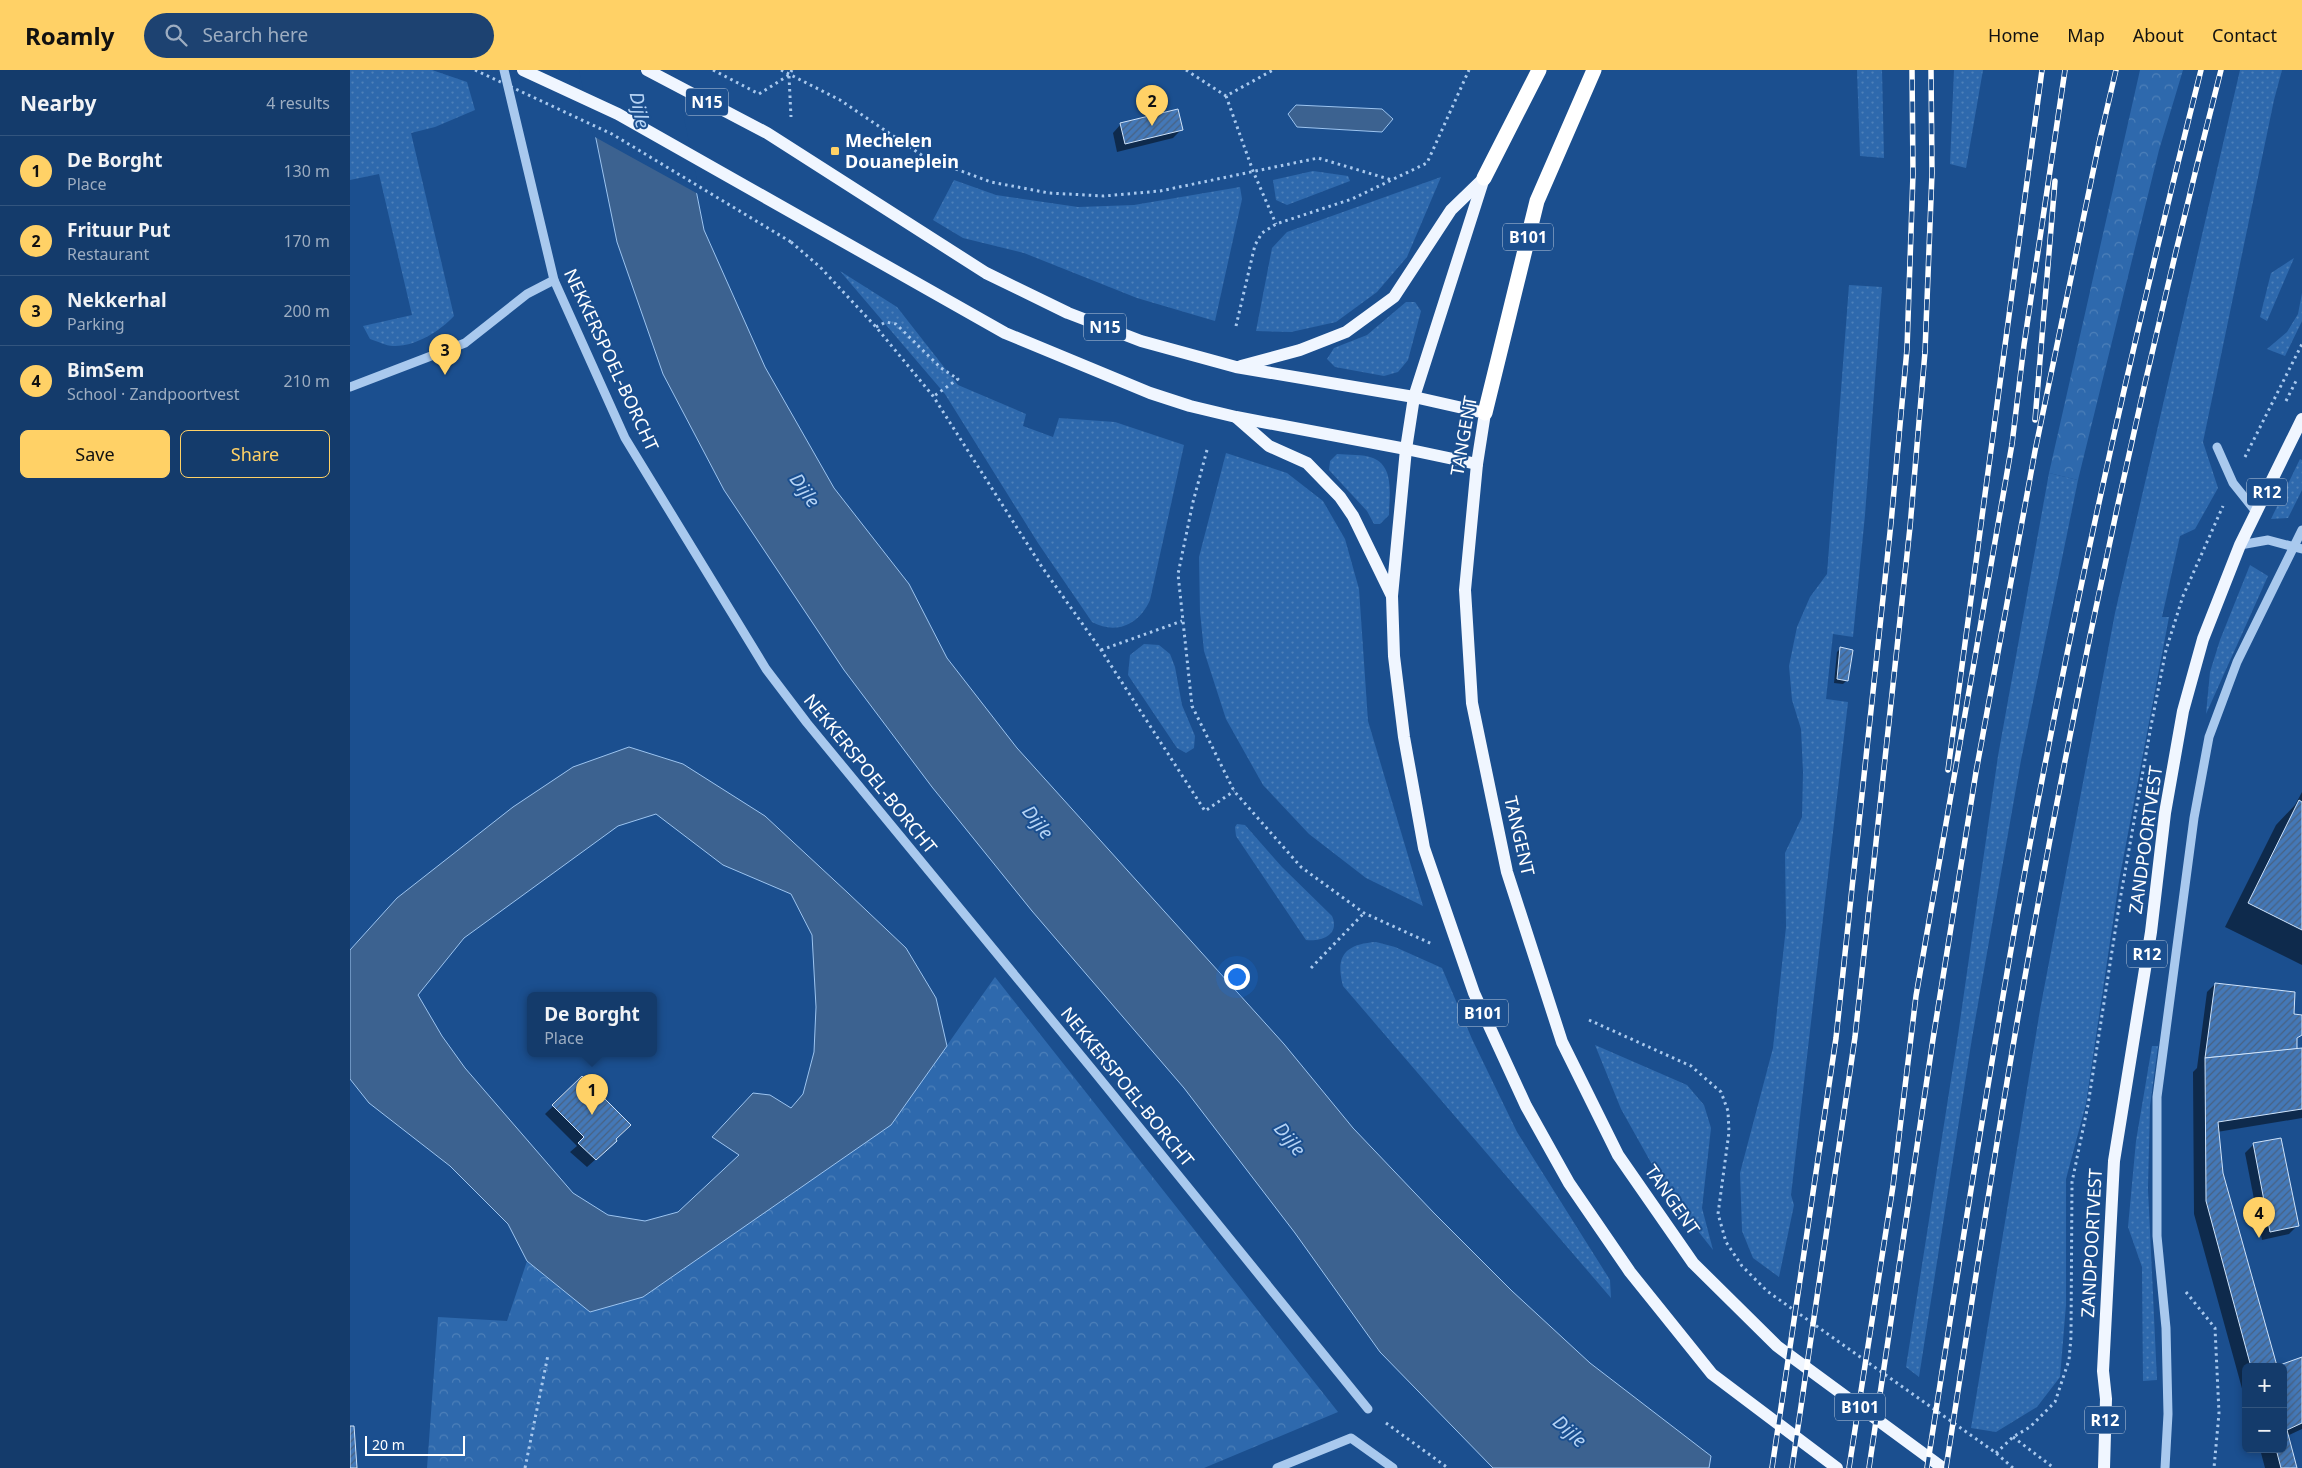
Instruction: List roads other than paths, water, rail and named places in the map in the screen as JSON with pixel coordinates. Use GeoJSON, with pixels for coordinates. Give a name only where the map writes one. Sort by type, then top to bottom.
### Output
{"type":"FeatureCollection","features":[{"type":"Feature","properties":{"kind":"highway","name":"B101"},"geometry":{"type":"LineString","coordinates":[[1484,178],[1539,70]]}},
{"type":"Feature","properties":{"kind":"highway","name":"TANGENT"},"geometry":{"type":"LineString","coordinates":[[1486,413],[1537,201],[1594,70]]}},
{"type":"Feature","properties":{"kind":"main road","name":"N15"},"geometry":{"type":"LineString","coordinates":[[523,70],[618,114],[1005,333],[1150,393],[1190,406],[1236,417],[1477,464]]}},
{"type":"Feature","properties":{"kind":"main road","name":"N15"},"geometry":{"type":"LineString","coordinates":[[647,70],[768,133],[986,273],[1068,313],[1141,341],[1236,367],[1414,397],[1486,413]]}},
{"type":"Feature","properties":{"kind":"main road"},"geometry":{"type":"LineString","coordinates":[[1236,367],[1300,350],[1346,332],[1394,297],[1451,210],[1484,178]]}},
{"type":"Feature","properties":{"kind":"main road","name":"B101"},"geometry":{"type":"LineString","coordinates":[[1484,178],[1414,397],[1406,449],[1392,596],[1394,656],[1404,737],[1424,848],[1474,993],[1526,1106],[1569,1183],[1630,1272],[1712,1374],[1837,1468]]}},
{"type":"Feature","properties":{"kind":"main road","name":"TANGENT"},"geometry":{"type":"LineString","coordinates":[[1486,413],[1477,464],[1465,590],[1472,703],[1506,872],[1562,1042],[1618,1155],[1693,1263],[1777,1346],[1943,1468]]}},
{"type":"Feature","properties":{"kind":"main road"},"geometry":{"type":"LineString","coordinates":[[1236,417],[1269,446],[1307,463],[1340,497],[1353,516],[1392,596]]}},
{"type":"Feature","properties":{"kind":"main road","name":"ZANDPOORTVEST"},"geometry":{"type":"LineString","coordinates":[[2104,1468],[2106,1399],[2103,1371],[2114,1161],[2151,932],[2166,813],[2183,711],[2203,639],[2240,545],[2257,514],[2302,419]]}},
{"type":"Feature","properties":{"kind":"street","name":"NEKKERSPOEL-BORCHT"},"geometry":{"type":"LineString","coordinates":[[504,70],[554,280],[625,438],[766,669],[807,723],[1092,1069],[1368,1410]]}},
{"type":"Feature","properties":{"kind":"street"},"geometry":{"type":"LineString","coordinates":[[350,385],[465,343],[526,294],[554,280]]}},
{"type":"Feature","properties":{"kind":"street"},"geometry":{"type":"LineString","coordinates":[[2217,447],[2233,483],[2257,514]]}},
{"type":"Feature","properties":{"kind":"street","name":"R12"},"geometry":{"type":"LineString","coordinates":[[2166,1465],[2168,1414],[2166,1328],[2157,1226],[2158,1097],[2194,818],[2209,736],[2237,662],[2298,548],[2302,530]]}},
{"type":"Feature","properties":{"kind":"street"},"geometry":{"type":"LineString","coordinates":[[2240,545],[2268,540],[2298,548]]}},
{"type":"Feature","properties":{"kind":"street"},"geometry":{"type":"LineString","coordinates":[[1277,1468],[1351,1438],[1393,1468]]}},
{"type":"Feature","properties":{"kind":"water","name":"Dijle"},"geometry":{"type":"Polygon","coordinates":[[[582,70],[672,70],[704,230],[765,367],[834,488],[909,584],[947,658],[1017,748],[1284,1044],[1353,1128],[1434,1213],[1512,1291],[1590,1363],[1711,1456],[1709,1468],[1493,1468],[1380,1352],[1295,1233],[1184,1088],[1032,911],[932,787],[844,670],[724,490],[663,374],[617,242],[582,70]]]}},
{"type":"Feature","properties":{"kind":"water"},"geometry":{"type":"Polygon","coordinates":[[[1296,105],[1382,109],[1393,119],[1382,132],[1297,127],[1288,114],[1296,105]]]}},
{"type":"Feature","properties":{"kind":"water"},"geometry":{"type":"Polygon","coordinates":[[[629,747],[683,764],[765,816],[906,948],[936,998],[947,1046],[891,1125],[643,1297],[590,1312],[527,1261],[508,1224],[450,1166],[369,1103],[350,1079],[350,950],[397,898],[513,807],[573,767],[629,747]]]}},
{"type":"Feature","properties":{"kind":"railway"},"geometry":{"type":"LineString","coordinates":[[1772,1468],[1836,1038],[1891,523],[1907,349],[1913,174],[1912,70]]}},
{"type":"Feature","properties":{"kind":"railway"},"geometry":{"type":"LineString","coordinates":[[1792,1468],[1855,1037],[1910,527],[1925,352],[1932,173],[1931,70]]}},
{"type":"Feature","properties":{"kind":"railway"},"geometry":{"type":"LineString","coordinates":[[1948,770],[2042,70]]}},
{"type":"Feature","properties":{"kind":"railway"},"geometry":{"type":"LineString","coordinates":[[1849,1468],[1893,1186],[1916,996],[2012,444],[2024,345],[2065,70]]}},
{"type":"Feature","properties":{"kind":"railway"},"geometry":{"type":"LineString","coordinates":[[1869,1468],[1933,1039],[1976,772],[2035,451],[2116,70]]}},
{"type":"Feature","properties":{"kind":"railway"},"geometry":{"type":"LineString","coordinates":[[1927,1468],[1994,1049],[2037,804],[2102,488],[2201,70]]}},
{"type":"Feature","properties":{"kind":"railway"},"geometry":{"type":"LineString","coordinates":[[1946,1468],[2013,1049],[2077,699],[2169,278],[2221,70]]}},
{"type":"Feature","properties":{"kind":"railway"},"geometry":{"type":"LineString","coordinates":[[2035,420],[2055,181]]}},
{"type":"Feature","properties":{"kind":"place","name":"Frituur Put"},"geometry":{"type":"Point","coordinates":[1152,126]}},
{"type":"Feature","properties":{"kind":"place","name":"Mechelen Douaneplein"},"geometry":{"type":"Point","coordinates":[835,151]}},
{"type":"Feature","properties":{"kind":"place","name":"Nekkerhal"},"geometry":{"type":"Point","coordinates":[445,375]}},
{"type":"Feature","properties":{"kind":"place","name":"De Borght"},"geometry":{"type":"Point","coordinates":[592,1115]}},
{"type":"Feature","properties":{"kind":"place","name":"BimSem"},"geometry":{"type":"Point","coordinates":[2259,1238]}}]}
